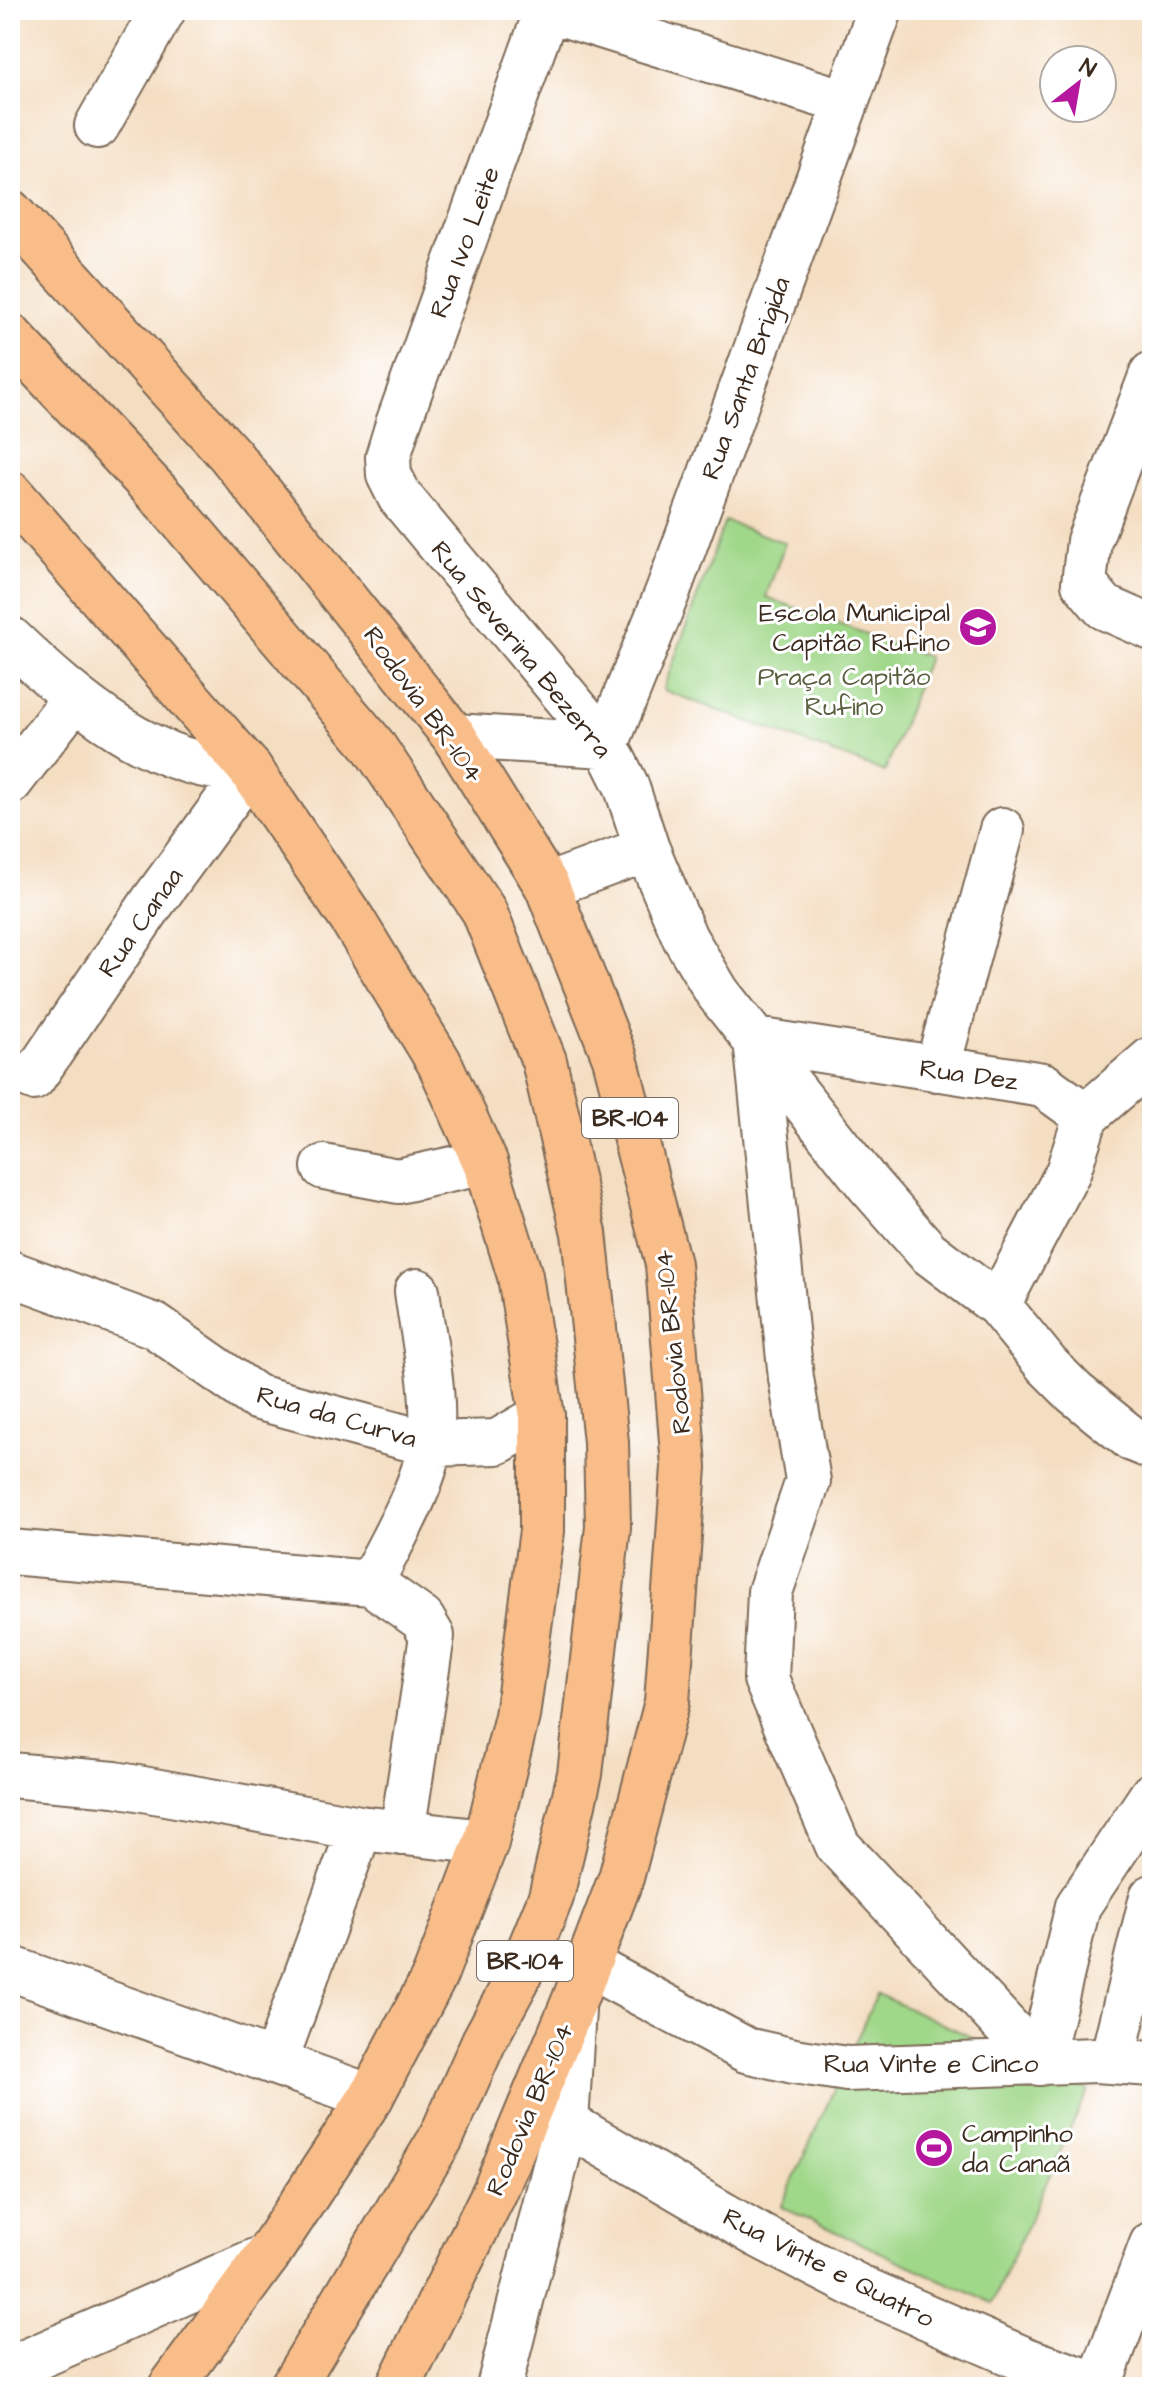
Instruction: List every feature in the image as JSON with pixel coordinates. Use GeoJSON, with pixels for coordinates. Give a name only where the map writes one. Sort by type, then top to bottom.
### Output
{"type":"FeatureCollection","features":[{"type":"Feature","properties":{"kind":"highway","name":"Rodovia BR-104"},"geometry":{"type":"LineString","coordinates":[[10,212],[230,455],[454,736],[547,886],[615,1058],[668,1264],[684,1467],[667,1702],[621,1878],[580,1985],[495,2191],[398,2387]]}},
{"type":"Feature","properties":{"kind":"highway","name":"BR-104"},"geometry":{"type":"LineString","coordinates":[[10,336],[167,503],[372,744],[484,911],[544,1061],[584,1233],[604,1427],[608,1527],[580,1774],[551,1897],[517,1980],[484,2041],[441,2138],[292,2387]]}},
{"type":"Feature","properties":{"kind":"highway","name":"BR-104"},"geometry":{"type":"LineString","coordinates":[[10,493],[250,769],[352,919],[439,1062],[485,1162],[520,1276],[542,1416],[542,1531],[526,1654],[517,1716],[486,1842],[435,1975],[371,2097],[267,2256],[171,2387]]}},
{"type":"Feature","properties":{"kind":"street"},"geometry":{"type":"LineString","coordinates":[[97,126],[163,10]]}},
{"type":"Feature","properties":{"kind":"street"},"geometry":{"type":"LineString","coordinates":[[548,10],[845,102]]}},
{"type":"Feature","properties":{"kind":"street","name":"Rua Ivo Leite"},"geometry":{"type":"LineString","coordinates":[[389,475],[388,457],[398,424],[548,10]]}},
{"type":"Feature","properties":{"kind":"street","name":"Rua Santa Brigida"},"geometry":{"type":"LineString","coordinates":[[606,745],[668,591],[880,10]]}},
{"type":"Feature","properties":{"kind":"street"},"geometry":{"type":"LineString","coordinates":[[1152,374],[1089,541],[1084,583],[1104,607],[1152,628]]}},
{"type":"Feature","properties":{"kind":"street","name":"Rua Severina Bezerra"},"geometry":{"type":"LineString","coordinates":[[389,475],[409,509],[606,745],[626,785],[647,849],[685,938],[717,992],[869,1185],[928,1252],[998,1305],[1047,1365],[1075,1393],[1132,1439],[1152,1447]]}},
{"type":"Feature","properties":{"kind":"street"},"geometry":{"type":"LineString","coordinates":[[10,639],[74,699],[169,755],[219,770],[250,769]]}},
{"type":"Feature","properties":{"kind":"street"},"geometry":{"type":"LineString","coordinates":[[10,782],[74,699]]}},
{"type":"Feature","properties":{"kind":"street"},"geometry":{"type":"LineString","coordinates":[[454,736],[606,745]]}},
{"type":"Feature","properties":{"kind":"street","name":"Rua Canaa"},"geometry":{"type":"LineString","coordinates":[[33,1078],[152,903],[250,769]]}},
{"type":"Feature","properties":{"kind":"street"},"geometry":{"type":"LineString","coordinates":[[937,1069],[1002,830]]}},
{"type":"Feature","properties":{"kind":"street"},"geometry":{"type":"LineString","coordinates":[[547,886],[647,849]]}},
{"type":"Feature","properties":{"kind":"street"},"geometry":{"type":"LineString","coordinates":[[756,1040],[791,1378],[808,1481],[770,1592],[766,1679],[838,1846],[1040,2063]]}},
{"type":"Feature","properties":{"kind":"street","name":"Rua Dez"},"geometry":{"type":"LineString","coordinates":[[756,1040],[1043,1085],[1086,1116]]}},
{"type":"Feature","properties":{"kind":"street"},"geometry":{"type":"LineString","coordinates":[[998,1305],[1068,1172],[1086,1116],[1152,1059]]}},
{"type":"Feature","properties":{"kind":"street"},"geometry":{"type":"LineString","coordinates":[[324,1167],[398,1181],[485,1162]]}},
{"type":"Feature","properties":{"kind":"street","name":"Rua da Curva"},"geometry":{"type":"LineString","coordinates":[[10,1273],[155,1326],[256,1397],[430,1444],[497,1442],[542,1416]]}},
{"type":"Feature","properties":{"kind":"street"},"geometry":{"type":"LineString","coordinates":[[371,1583],[413,1498],[430,1444],[431,1416],[417,1291]]}},
{"type":"Feature","properties":{"kind":"street"},"geometry":{"type":"LineString","coordinates":[[10,1552],[371,1583],[422,1619],[432,1636],[381,1831],[275,2062]]}},
{"type":"Feature","properties":{"kind":"street"},"geometry":{"type":"LineString","coordinates":[[10,1775],[115,1784],[381,1831],[486,1842]]}},
{"type":"Feature","properties":{"kind":"street"},"geometry":{"type":"LineString","coordinates":[[1040,2063],[1078,1906],[1152,1795]]}},
{"type":"Feature","properties":{"kind":"street"},"geometry":{"type":"LineString","coordinates":[[1132,2062],[1152,1897]]}},
{"type":"Feature","properties":{"kind":"street"},"geometry":{"type":"LineString","coordinates":[[10,1968],[371,2097]]}},
{"type":"Feature","properties":{"kind":"street"},"geometry":{"type":"LineString","coordinates":[[499,2387],[566,2123],[580,1985]]}},
{"type":"Feature","properties":{"kind":"street","name":"Rua Vinte e Cinco"},"geometry":{"type":"LineString","coordinates":[[580,1985],[746,2050],[847,2069],[1132,2062]]}},
{"type":"Feature","properties":{"kind":"street","name":"Rua Vinte e Quatro"},"geometry":{"type":"LineString","coordinates":[[566,2123],[758,2235],[863,2289],[1026,2360],[1101,2386]]}},
{"type":"Feature","properties":{"kind":"street"},"geometry":{"type":"LineString","coordinates":[[1101,2386],[1152,2244]]}},
{"type":"Feature","properties":{"kind":"street"},"geometry":{"type":"LineString","coordinates":[[19,2356],[267,2256]]}},
{"type":"Feature","properties":{"kind":"green space","name":"Praça Capitão Rufino"},"geometry":{"type":"Polygon","coordinates":[[[725,521],[785,543],[766,597],[928,657],[885,772],[663,690],[725,521]]]}},
{"type":"Feature","properties":{"kind":"green space","name":"Campinho da Canaã"},"geometry":{"type":"Polygon","coordinates":[[[877,1994],[1088,2090],[992,2303],[781,2207],[877,1994]]]}},
{"type":"Feature","properties":{"kind":"place","name":"Escola Municipal Capitão Rufino"},"geometry":{"type":"Point","coordinates":[978,627]}},
{"type":"Feature","properties":{"kind":"place","name":"Campinho da Canaã"},"geometry":{"type":"Point","coordinates":[934,2148]}}]}
